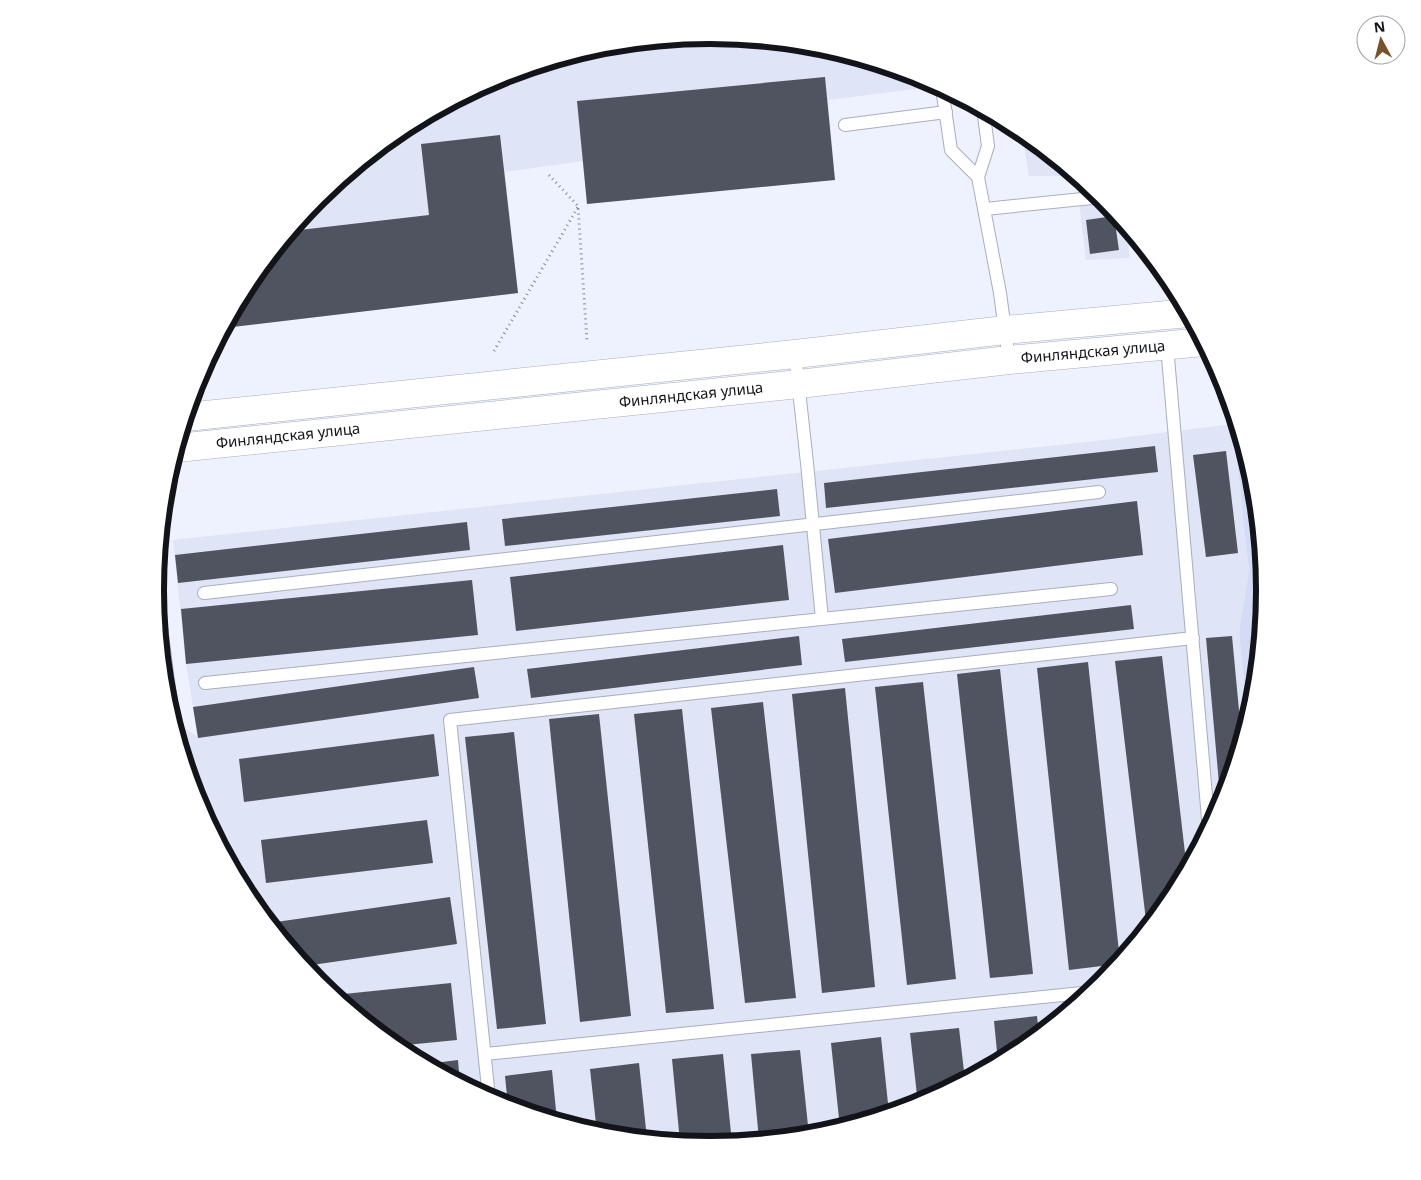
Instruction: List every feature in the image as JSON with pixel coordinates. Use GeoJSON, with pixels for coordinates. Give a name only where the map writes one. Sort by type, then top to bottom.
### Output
{"type":"FeatureCollection","features":[{"type":"Feature","properties":{"kind":"street","name":"Финляндская улица"},"geometry":{"type":"LineString","coordinates":[[192,416],[795,354],[1006,330],[1176,314]]}},
{"type":"Feature","properties":{"kind":"street"},"geometry":{"type":"LineString","coordinates":[[1167,346],[1176,314]]}},
{"type":"Feature","properties":{"kind":"street","name":"Финляндская улица"},"geometry":{"type":"LineString","coordinates":[[184,447],[799,384],[1009,360],[1197,343]]}},
{"type":"Feature","properties":{"kind":"lane"},"geometry":{"type":"LineString","coordinates":[[943,96],[951,150],[978,177]]}},
{"type":"Feature","properties":{"kind":"lane"},"geometry":{"type":"LineString","coordinates":[[845,125],[946,112]]}},
{"type":"Feature","properties":{"kind":"lane"},"geometry":{"type":"LineString","coordinates":[[984,117],[988,146],[978,177],[1000,293],[1009,360]]}},
{"type":"Feature","properties":{"kind":"lane"},"geometry":{"type":"LineString","coordinates":[[985,209],[1091,198]]}},
{"type":"Feature","properties":{"kind":"lane"},"geometry":{"type":"LineString","coordinates":[[1167,346],[1208,815]]}},
{"type":"Feature","properties":{"kind":"lane"},"geometry":{"type":"LineString","coordinates":[[795,354],[822,619]]}},
{"type":"Feature","properties":{"kind":"lane"},"geometry":{"type":"LineString","coordinates":[[204,593],[1099,492]]}},
{"type":"Feature","properties":{"kind":"lane"},"geometry":{"type":"LineString","coordinates":[[205,683],[1111,589]]}},
{"type":"Feature","properties":{"kind":"lane"},"geometry":{"type":"LineString","coordinates":[[488,1089],[450,720],[1193,638]]}},
{"type":"Feature","properties":{"kind":"lane"},"geometry":{"type":"LineString","coordinates":[[485,1054],[1079,993]]}},
{"type":"Feature","properties":{"kind":"path"},"geometry":{"type":"LineString","coordinates":[[549,175],[578,206],[587,342]]}},
{"type":"Feature","properties":{"kind":"path"},"geometry":{"type":"LineString","coordinates":[[494,351],[578,206]]}},
{"type":"Feature","properties":{"kind":"shaded area"},"geometry":{"type":"Polygon","coordinates":[[[710,44],[746,45],[782,48],[852,62],[926,88],[828,100],[835,180],[587,204],[583,161],[505,172],[518,293],[232,327],[277,257],[324,204],[350,179],[407,136],[437,117],[501,85],[535,73],[569,62],[639,48],[710,44]]]}},
{"type":"Feature","properties":{"kind":"shaded area"},"geometry":{"type":"Polygon","coordinates":[[[1024,143],[1067,176],[1029,176],[1024,143]]]}},
{"type":"Feature","properties":{"kind":"shaded area"},"geometry":{"type":"Polygon","coordinates":[[[1077,185],[1134,245],[1128,246],[1130,258],[1086,260],[1077,185]]]}},
{"type":"Feature","properties":{"kind":"shaded area"},"geometry":{"type":"Polygon","coordinates":[[[1231,424],[1234,436],[1249,571],[1239,632],[1246,698],[1238,731],[1228,766],[1215,799],[1184,863],[1144,923],[1121,950],[1071,1001],[1014,1044],[984,1063],[920,1095],[852,1118],[817,1126],[782,1132],[710,1136],[639,1132],[604,1126],[569,1118],[501,1095],[437,1063],[407,1044],[350,1001],[324,976],[277,923],[237,863],[206,799],[193,766],[183,729],[186,729],[198,737],[186,664],[173,540],[1104,440],[1231,424]]]}},
{"type":"Feature","properties":{"kind":"shaded area"},"geometry":{"type":"Polygon","coordinates":[[[1234,436],[1246,483],[1256,554],[1256,626],[1246,698],[1239,632],[1249,571],[1234,436]]]}},
{"type":"Feature","properties":{"kind":"building"},"geometry":{"type":"Polygon","coordinates":[[[825,77],[835,180],[587,204],[577,101],[825,77]]]}},
{"type":"Feature","properties":{"kind":"building"},"geometry":{"type":"Polygon","coordinates":[[[500,135],[518,293],[232,327],[277,257],[300,230],[429,215],[421,144],[500,135]]]}},
{"type":"Feature","properties":{"kind":"building"},"geometry":{"type":"Polygon","coordinates":[[[1109,217],[1115,224],[1119,250],[1090,254],[1086,220],[1109,217]]]}},
{"type":"Feature","properties":{"kind":"building"},"geometry":{"type":"Polygon","coordinates":[[[1155,446],[1158,472],[826,508],[824,483],[1155,446]]]}},
{"type":"Feature","properties":{"kind":"building"},"geometry":{"type":"Polygon","coordinates":[[[1226,451],[1238,553],[1206,557],[1193,455],[1226,451]]]}},
{"type":"Feature","properties":{"kind":"building"},"geometry":{"type":"Polygon","coordinates":[[[777,489],[780,516],[505,546],[502,519],[777,489]]]}},
{"type":"Feature","properties":{"kind":"building"},"geometry":{"type":"Polygon","coordinates":[[[1137,501],[1143,555],[835,593],[828,539],[1137,501]]]}},
{"type":"Feature","properties":{"kind":"building"},"geometry":{"type":"Polygon","coordinates":[[[467,522],[470,550],[178,583],[175,555],[467,522]]]}},
{"type":"Feature","properties":{"kind":"building"},"geometry":{"type":"Polygon","coordinates":[[[783,545],[789,600],[516,631],[510,577],[783,545]]]}},
{"type":"Feature","properties":{"kind":"building"},"geometry":{"type":"Polygon","coordinates":[[[472,580],[478,635],[186,664],[181,609],[472,580]]]}},
{"type":"Feature","properties":{"kind":"building"},"geometry":{"type":"Polygon","coordinates":[[[1131,605],[1134,629],[845,662],[842,639],[1131,605]]]}},
{"type":"Feature","properties":{"kind":"building"},"geometry":{"type":"Polygon","coordinates":[[[799,636],[802,665],[531,698],[527,669],[799,636]]]}},
{"type":"Feature","properties":{"kind":"building"},"geometry":{"type":"Polygon","coordinates":[[[1232,636],[1240,722],[1228,766],[1219,788],[1206,638],[1232,636]]]}},
{"type":"Feature","properties":{"kind":"building"},"geometry":{"type":"Polygon","coordinates":[[[1162,656],[1186,860],[1146,920],[1115,661],[1162,656]]]}},
{"type":"Feature","properties":{"kind":"building"},"geometry":{"type":"Polygon","coordinates":[[[1088,662],[1119,952],[1107,965],[1069,970],[1037,668],[1088,662]]]}},
{"type":"Feature","properties":{"kind":"building"},"geometry":{"type":"Polygon","coordinates":[[[474,667],[479,698],[198,738],[193,707],[474,667]]]}},
{"type":"Feature","properties":{"kind":"building"},"geometry":{"type":"Polygon","coordinates":[[[1000,669],[1033,974],[990,978],[957,674],[1000,669]]]}},
{"type":"Feature","properties":{"kind":"building"},"geometry":{"type":"Polygon","coordinates":[[[923,682],[956,979],[907,985],[875,687],[923,682]]]}},
{"type":"Feature","properties":{"kind":"building"},"geometry":{"type":"Polygon","coordinates":[[[845,688],[875,987],[822,993],[792,694],[845,688]]]}},
{"type":"Feature","properties":{"kind":"building"},"geometry":{"type":"Polygon","coordinates":[[[763,702],[796,998],[745,1003],[711,708],[763,702]]]}},
{"type":"Feature","properties":{"kind":"building"},"geometry":{"type":"Polygon","coordinates":[[[682,709],[714,1009],[666,1013],[634,714],[682,709]]]}},
{"type":"Feature","properties":{"kind":"building"},"geometry":{"type":"Polygon","coordinates":[[[599,714],[631,1016],[580,1022],[549,719],[599,714]]]}},
{"type":"Feature","properties":{"kind":"building"},"geometry":{"type":"Polygon","coordinates":[[[514,732],[546,1024],[497,1029],[465,737],[514,732]]]}},
{"type":"Feature","properties":{"kind":"building"},"geometry":{"type":"Polygon","coordinates":[[[434,734],[439,776],[244,802],[239,759],[434,734]]]}},
{"type":"Feature","properties":{"kind":"building"},"geometry":{"type":"Polygon","coordinates":[[[427,820],[433,863],[266,883],[261,840],[427,820]]]}},
{"type":"Feature","properties":{"kind":"building"},"geometry":{"type":"Polygon","coordinates":[[[450,897],[457,944],[314,965],[276,922],[450,897]]]}},
{"type":"Feature","properties":{"kind":"building"},"geometry":{"type":"Polygon","coordinates":[[[451,983],[457,1040],[408,1045],[343,994],[451,983]]]}},
{"type":"Feature","properties":{"kind":"building"},"geometry":{"type":"Polygon","coordinates":[[[1037,1016],[1038,1027],[997,1055],[994,1021],[1037,1016]]]}},
{"type":"Feature","properties":{"kind":"building"},"geometry":{"type":"Polygon","coordinates":[[[959,1028],[964,1073],[917,1096],[910,1033],[959,1028]]]}},
{"type":"Feature","properties":{"kind":"building"},"geometry":{"type":"Polygon","coordinates":[[[881,1037],[888,1106],[839,1121],[831,1043],[881,1037]]]}},
{"type":"Feature","properties":{"kind":"building"},"geometry":{"type":"Polygon","coordinates":[[[800,1050],[808,1128],[758,1134],[751,1054],[800,1050]]]}},
{"type":"Feature","properties":{"kind":"building"},"geometry":{"type":"Polygon","coordinates":[[[723,1054],[731,1135],[679,1135],[672,1059],[723,1054]]]}},
{"type":"Feature","properties":{"kind":"building"},"geometry":{"type":"Polygon","coordinates":[[[458,1060],[459,1075],[437,1063],[458,1060]]]}},
{"type":"Feature","properties":{"kind":"building"},"geometry":{"type":"Polygon","coordinates":[[[639,1063],[646,1133],[596,1124],[590,1069],[639,1063]]]}},
{"type":"Feature","properties":{"kind":"building"},"geometry":{"type":"Polygon","coordinates":[[[552,1070],[556,1114],[507,1097],[505,1076],[552,1070]]]}}]}
